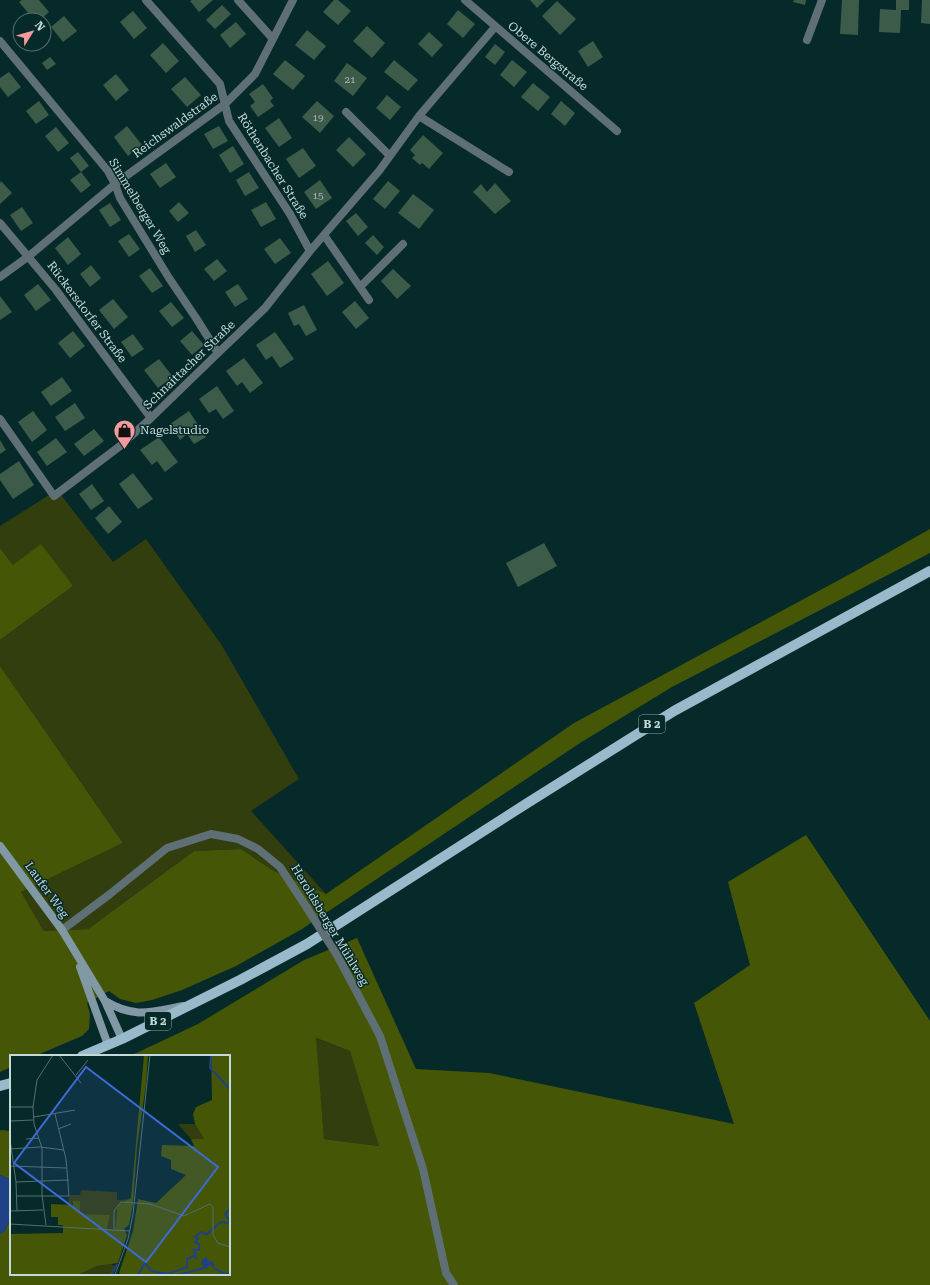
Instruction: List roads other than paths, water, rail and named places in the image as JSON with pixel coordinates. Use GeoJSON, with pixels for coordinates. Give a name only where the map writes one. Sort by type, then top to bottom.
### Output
{"type":"FeatureCollection","features":[{"type":"Feature","properties":{"kind":"main road","name":"B 2"},"geometry":{"type":"LineString","coordinates":[[84,1055],[194,1004],[307,944],[535,797],[674,711],[930,571]]}},
{"type":"Feature","properties":{"kind":"main road"},"geometry":{"type":"LineString","coordinates":[[0,1086],[10,1082]]}},
{"type":"Feature","properties":{"kind":"street","name":"Röthenbacher Straße"},"geometry":{"type":"LineString","coordinates":[[146,0],[220,84],[229,121],[290,214],[310,251]]}},
{"type":"Feature","properties":{"kind":"street"},"geometry":{"type":"LineString","coordinates":[[238,0],[273,38]]}},
{"type":"Feature","properties":{"kind":"street","name":"Reichswaldstraße"},"geometry":{"type":"LineString","coordinates":[[0,277],[29,256],[115,184],[225,104],[255,74],[293,0]]}},
{"type":"Feature","properties":{"kind":"street","name":"Obere Bergstraße"},"geometry":{"type":"LineString","coordinates":[[465,0],[617,131]]}},
{"type":"Feature","properties":{"kind":"street"},"geometry":{"type":"LineString","coordinates":[[807,40],[822,0]]}},
{"type":"Feature","properties":{"kind":"street","name":"Schnaittacher Straße"},"geometry":{"type":"LineString","coordinates":[[0,419],[54,496],[120,446],[265,308],[310,251],[380,171],[419,116],[495,27]]}},
{"type":"Feature","properties":{"kind":"street","name":"Simmelberger Weg"},"geometry":{"type":"LineString","coordinates":[[0,41],[108,171],[120,198],[169,278],[218,353]]}},
{"type":"Feature","properties":{"kind":"street"},"geometry":{"type":"LineString","coordinates":[[346,112],[390,156]]}},
{"type":"Feature","properties":{"kind":"street"},"geometry":{"type":"LineString","coordinates":[[419,116],[509,172]]}},
{"type":"Feature","properties":{"kind":"street","name":"Rückersdorfer Straße"},"geometry":{"type":"LineString","coordinates":[[0,223],[56,290],[151,418]]}},
{"type":"Feature","properties":{"kind":"street"},"geometry":{"type":"LineString","coordinates":[[324,235],[369,300]]}},
{"type":"Feature","properties":{"kind":"street"},"geometry":{"type":"LineString","coordinates":[[360,287],[403,244]]}},
{"type":"Feature","properties":{"kind":"street","name":"Heroldsberger Mühlweg"},"geometry":{"type":"LineString","coordinates":[[62,930],[167,848],[211,834],[238,839],[258,849],[280,867],[336,955],[380,1036],[423,1169],[446,1273],[454,1285]]}},
{"type":"Feature","properties":{"kind":"street","name":"Laufer Weg"},"geometry":{"type":"LineString","coordinates":[[0,846],[62,930],[105,1001],[122,1038]]}},
{"type":"Feature","properties":{"kind":"street","name":"Laufer Weg"},"geometry":{"type":"LineString","coordinates":[[74,950],[108,1045]]}},
{"type":"Feature","properties":{"kind":"street"},"geometry":{"type":"LineString","coordinates":[[105,1001],[116,1008],[130,1012],[144,1013],[194,1004]]}},
{"type":"Feature","properties":{"kind":"water"},"geometry":{"type":"Polygon","coordinates":[[[0,1175],[10,1180],[10,1220],[4,1232],[0,1234],[0,1175]]]}},
{"type":"Feature","properties":{"kind":"place","name":"Nagelstudio"},"geometry":{"type":"Point","coordinates":[125,450]}}]}
